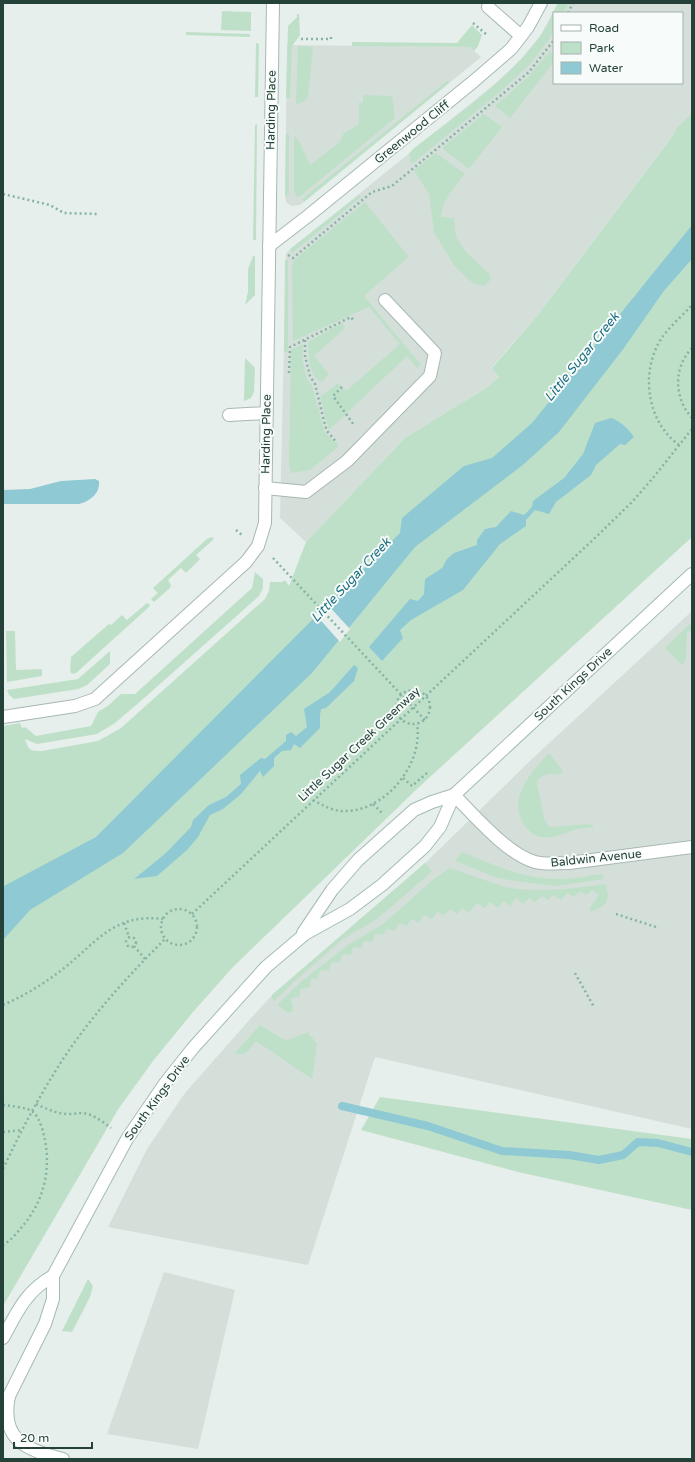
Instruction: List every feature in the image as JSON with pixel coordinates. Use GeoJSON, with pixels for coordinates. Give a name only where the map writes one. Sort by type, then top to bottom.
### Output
{"type":"FeatureCollection","features":[{"type":"Feature","properties":{"kind":"street","name":"Harding Place"},"geometry":{"type":"LineString","coordinates":[[3,717],[75,706],[95,699],[246,562],[258,546],[265,523],[273,3]]}},
{"type":"Feature","properties":{"kind":"street","name":"Greenwood Cliff"},"geometry":{"type":"LineString","coordinates":[[269,246],[474,81],[511,48],[528,27],[541,3]]}},
{"type":"Feature","properties":{"kind":"street"},"geometry":{"type":"LineString","coordinates":[[488,7],[521,36]]}},
{"type":"Feature","properties":{"kind":"street"},"geometry":{"type":"LineString","coordinates":[[265,488],[306,492],[351,458],[430,376],[435,353],[385,300]]}},
{"type":"Feature","properties":{"kind":"street"},"geometry":{"type":"LineString","coordinates":[[229,415],[266,413]]}},
{"type":"Feature","properties":{"kind":"street","name":"South Kings Drive"},"geometry":{"type":"LineString","coordinates":[[3,1408],[45,1324],[53,1299],[53,1276],[127,1139],[166,1082],[193,1048],[266,967],[305,934],[350,909],[366,898],[418,852],[440,827],[454,795],[692,574]]}},
{"type":"Feature","properties":{"kind":"street","name":"South Kings Drive"},"geometry":{"type":"LineString","coordinates":[[293,944],[304,932],[332,890],[358,860],[414,810],[454,795]]}},
{"type":"Feature","properties":{"kind":"street","name":"Baldwin Avenue"},"geometry":{"type":"LineString","coordinates":[[454,795],[507,846],[520,856],[534,862],[549,864],[692,847]]}},
{"type":"Feature","properties":{"kind":"street","name":"South Kings Drive"},"geometry":{"type":"LineString","coordinates":[[3,1338],[24,1300],[42,1282],[53,1276]]}},
{"type":"Feature","properties":{"kind":"street"},"geometry":{"type":"LineString","coordinates":[[10,1394],[7,1405],[7,1420],[8,1426],[17,1439],[33,1451],[63,1459]]}},
{"type":"Feature","properties":{"kind":"path"},"geometry":{"type":"LineString","coordinates":[[568,12],[573,3]]}},
{"type":"Feature","properties":{"kind":"path"},"geometry":{"type":"LineString","coordinates":[[474,23],[487,35]]}},
{"type":"Feature","properties":{"kind":"path"},"geometry":{"type":"LineString","coordinates":[[301,39],[332,39],[331,35]]}},
{"type":"Feature","properties":{"kind":"path"},"geometry":{"type":"LineString","coordinates":[[286,253],[293,258],[372,192],[392,186],[529,72],[553,41]]}},
{"type":"Feature","properties":{"kind":"path"},"geometry":{"type":"LineString","coordinates":[[3,194],[50,204],[64,213],[97,214]]}},
{"type":"Feature","properties":{"kind":"path"},"geometry":{"type":"LineString","coordinates":[[679,446],[664,431],[653,411],[649,389],[649,377],[653,356],[661,339],[692,305]]}},
{"type":"Feature","properties":{"kind":"path"},"geometry":{"type":"LineString","coordinates":[[290,347],[351,318],[354,321]]}},
{"type":"Feature","properties":{"kind":"path"},"geometry":{"type":"LineString","coordinates":[[305,340],[305,356],[310,376],[315,384],[327,431],[351,458]]}},
{"type":"Feature","properties":{"kind":"path"},"geometry":{"type":"LineString","coordinates":[[692,348],[686,354],[680,368],[678,383],[680,398],[686,412],[692,418]]}},
{"type":"Feature","properties":{"kind":"path"},"geometry":{"type":"LineString","coordinates":[[342,387],[333,396],[367,442]]}},
{"type":"Feature","properties":{"kind":"path","name":"Little Sugar Creek Greenway"},"geometry":{"type":"LineString","coordinates":[[192,914],[622,512],[653,478],[692,429]]}},
{"type":"Feature","properties":{"kind":"path"},"geometry":{"type":"LineString","coordinates":[[271,556],[425,720]]}},
{"type":"Feature","properties":{"kind":"path"},"geometry":{"type":"LineString","coordinates":[[415,689],[426,695],[430,705],[430,710],[425,720],[417,724],[410,724],[400,719],[395,708],[396,702],[401,694],[415,689]]}},
{"type":"Feature","properties":{"kind":"path"},"geometry":{"type":"LineString","coordinates":[[313,800],[323,806],[343,811],[358,809],[373,804],[389,792],[403,778],[413,760],[417,724]]}},
{"type":"Feature","properties":{"kind":"path"},"geometry":{"type":"LineString","coordinates":[[403,778],[412,786],[427,773]]}},
{"type":"Feature","properties":{"kind":"path"},"geometry":{"type":"LineString","coordinates":[[373,804],[385,816]]}},
{"type":"Feature","properties":{"kind":"path"},"geometry":{"type":"LineString","coordinates":[[176,909],[182,909],[192,914],[197,926],[196,932],[189,942],[178,945],[165,939],[161,930],[163,919],[166,914],[176,909]]}},
{"type":"Feature","properties":{"kind":"path"},"geometry":{"type":"LineString","coordinates":[[616,914],[659,928]]}},
{"type":"Feature","properties":{"kind":"path"},"geometry":{"type":"LineString","coordinates":[[3,1005],[45,983],[99,936],[124,923],[141,918],[163,919]]}},
{"type":"Feature","properties":{"kind":"path"},"geometry":{"type":"LineString","coordinates":[[124,923],[129,937]]}},
{"type":"Feature","properties":{"kind":"path"},"geometry":{"type":"LineString","coordinates":[[129,937],[126,941],[126,945],[129,947],[134,946]]}},
{"type":"Feature","properties":{"kind":"path"},"geometry":{"type":"LineString","coordinates":[[129,937],[135,939],[136,942],[134,946]]}},
{"type":"Feature","properties":{"kind":"path"},"geometry":{"type":"LineString","coordinates":[[3,1170],[36,1104],[54,1074],[82,1034],[120,987],[165,939]]}},
{"type":"Feature","properties":{"kind":"path"},"geometry":{"type":"LineString","coordinates":[[134,946],[145,959]]}},
{"type":"Feature","properties":{"kind":"path"},"geometry":{"type":"LineString","coordinates":[[575,973],[594,1007]]}},
{"type":"Feature","properties":{"kind":"path"},"geometry":{"type":"LineString","coordinates":[[36,1104],[52,1112],[62,1114],[80,1112],[89,1114],[96,1117],[108,1126]]}},
{"type":"Feature","properties":{"kind":"path"},"geometry":{"type":"LineString","coordinates":[[3,1105],[15,1106],[32,1111],[43,1131],[46,1147],[46,1176],[44,1189],[39,1203],[17,1233],[3,1245]]}},
{"type":"Feature","properties":{"kind":"path"},"geometry":{"type":"LineString","coordinates":[[3,1132],[23,1130]]}},
{"type":"Feature","properties":{"kind":"shaded area"},"geometry":{"type":"Polygon","coordinates":[[[558,3],[692,3],[692,113],[676,131],[537,316],[492,367],[499,377],[486,388],[405,438],[306,542],[280,518],[286,253],[496,83],[522,58],[540,36],[553,12],[553,84],[683,84],[683,12],[553,12],[558,3]]]}},
{"type":"Feature","properties":{"kind":"shaded area"},"geometry":{"type":"Polygon","coordinates":[[[287,45],[470,47],[481,57],[300,205],[291,206],[286,202],[285,196],[287,45]]]}},
{"type":"Feature","properties":{"kind":"shaded area"},"geometry":{"type":"Polygon","coordinates":[[[692,611],[692,1129],[375,1057],[308,1265],[108,1227],[147,1149],[185,1093],[272,995],[419,869],[533,758],[692,611]]]}},
{"type":"Feature","properties":{"kind":"shaded area"},"geometry":{"type":"Polygon","coordinates":[[[164,1272],[235,1290],[198,1449],[107,1434],[164,1272]]]}},
{"type":"Feature","properties":{"kind":"green space"},"geometry":{"type":"Polygon","coordinates":[[[558,3],[569,3],[564,12],[554,12],[558,3]]]}},
{"type":"Feature","properties":{"kind":"green space"},"geometry":{"type":"Polygon","coordinates":[[[222,11],[251,12],[251,31],[221,30],[222,11]]]}},
{"type":"Feature","properties":{"kind":"green space"},"geometry":{"type":"Polygon","coordinates":[[[553,13],[553,32],[548,41],[529,65],[501,91],[412,164],[409,154],[413,149],[496,84],[526,54],[542,34],[553,13]]]}},
{"type":"Feature","properties":{"kind":"green space"},"geometry":{"type":"Polygon","coordinates":[[[297,14],[299,14],[300,35],[292,46],[290,98],[286,98],[288,26],[297,17],[297,14]]]}},
{"type":"Feature","properties":{"kind":"green space"},"geometry":{"type":"Polygon","coordinates":[[[472,25],[482,35],[478,46],[474,51],[470,47],[352,46],[352,42],[457,43],[472,25]]]}},
{"type":"Feature","properties":{"kind":"green space"},"geometry":{"type":"Polygon","coordinates":[[[186,32],[250,34],[250,37],[186,35],[186,32]]]}},
{"type":"Feature","properties":{"kind":"green space"},"geometry":{"type":"Polygon","coordinates":[[[256,43],[259,44],[258,97],[255,97],[256,43]]]}},
{"type":"Feature","properties":{"kind":"green space"},"geometry":{"type":"Polygon","coordinates":[[[298,47],[313,47],[308,97],[303,102],[296,104],[298,47]]]}},
{"type":"Feature","properties":{"kind":"green space"},"geometry":{"type":"Polygon","coordinates":[[[550,51],[553,54],[553,63],[510,118],[495,106],[529,76],[550,51]]]}},
{"type":"Feature","properties":{"kind":"green space"},"geometry":{"type":"Polygon","coordinates":[[[447,81],[450,82],[304,202],[302,199],[447,81]]]}},
{"type":"Feature","properties":{"kind":"green space"},"geometry":{"type":"Polygon","coordinates":[[[363,95],[392,96],[395,118],[303,194],[299,197],[296,196],[294,191],[294,136],[299,141],[310,165],[339,143],[344,133],[359,124],[359,102],[363,103],[363,95]]]}},
{"type":"Feature","properties":{"kind":"green space"},"geometry":{"type":"Polygon","coordinates":[[[692,113],[692,537],[418,788],[233,967],[193,1012],[153,1061],[119,1108],[3,1306],[3,726],[20,723],[22,728],[25,727],[36,736],[91,726],[98,712],[109,705],[121,694],[135,694],[252,588],[255,572],[263,579],[263,588],[259,596],[115,723],[97,734],[37,744],[25,739],[30,750],[38,751],[98,741],[121,728],[265,599],[269,591],[270,582],[282,582],[285,580],[289,586],[306,542],[405,438],[486,388],[499,377],[492,368],[537,316],[662,150],[676,131],[675,130],[692,113]]]}},
{"type":"Feature","properties":{"kind":"green space"},"geometry":{"type":"Polygon","coordinates":[[[484,114],[502,127],[469,169],[444,150],[443,147],[484,114]]]}},
{"type":"Feature","properties":{"kind":"green space"},"geometry":{"type":"Polygon","coordinates":[[[257,124],[256,240],[253,240],[255,125],[257,124]]]}},
{"type":"Feature","properties":{"kind":"green space"},"geometry":{"type":"Polygon","coordinates":[[[286,134],[289,134],[289,194],[285,196],[286,134]]]}},
{"type":"Feature","properties":{"kind":"green space"},"geometry":{"type":"Polygon","coordinates":[[[436,153],[465,174],[446,199],[441,217],[454,218],[456,237],[466,252],[489,274],[491,279],[484,286],[469,280],[454,265],[434,232],[429,194],[414,170],[436,153]]]}},
{"type":"Feature","properties":{"kind":"green space"},"geometry":{"type":"Polygon","coordinates":[[[359,195],[361,197],[292,253],[290,249],[359,195]]]}},
{"type":"Feature","properties":{"kind":"green space"},"geometry":{"type":"Polygon","coordinates":[[[365,202],[409,257],[364,296],[421,365],[417,368],[407,356],[329,430],[320,397],[338,383],[346,391],[400,344],[369,307],[293,341],[292,265],[294,260],[365,202]]]}},
{"type":"Feature","properties":{"kind":"green space"},"geometry":{"type":"Polygon","coordinates":[[[253,256],[255,256],[255,295],[245,305],[248,292],[248,269],[253,256]]]}},
{"type":"Feature","properties":{"kind":"green space"},"geometry":{"type":"Polygon","coordinates":[[[285,259],[288,260],[288,351],[284,352],[285,259]]]}},
{"type":"Feature","properties":{"kind":"green space"},"geometry":{"type":"Polygon","coordinates":[[[342,323],[345,328],[314,356],[329,374],[322,382],[314,375],[310,365],[308,342],[342,323]]]}},
{"type":"Feature","properties":{"kind":"green space"},"geometry":{"type":"Polygon","coordinates":[[[303,344],[302,357],[307,379],[312,386],[325,433],[339,446],[310,470],[291,473],[289,465],[291,350],[303,344]]]}},
{"type":"Feature","properties":{"kind":"green space"},"geometry":{"type":"Polygon","coordinates":[[[245,358],[255,368],[254,392],[251,398],[244,401],[245,358]]]}},
{"type":"Feature","properties":{"kind":"green space"},"geometry":{"type":"Polygon","coordinates":[[[212,537],[214,539],[196,555],[200,559],[186,573],[181,568],[168,580],[171,585],[170,588],[154,602],[151,599],[158,593],[153,588],[207,539],[212,537]]]}},
{"type":"Feature","properties":{"kind":"green space"},"geometry":{"type":"Polygon","coordinates":[[[147,603],[150,605],[149,607],[76,673],[72,674],[70,671],[71,657],[109,624],[111,625],[122,615],[127,620],[147,603]]]}},
{"type":"Feature","properties":{"kind":"green space"},"geometry":{"type":"Polygon","coordinates":[[[692,622],[692,631],[687,632],[686,659],[682,665],[665,648],[692,622]]]}},
{"type":"Feature","properties":{"kind":"green space"},"geometry":{"type":"Polygon","coordinates":[[[6,631],[15,631],[16,670],[42,669],[42,676],[7,682],[6,631]]]}},
{"type":"Feature","properties":{"kind":"green space"},"geometry":{"type":"Polygon","coordinates":[[[110,651],[110,664],[87,685],[78,689],[14,699],[9,695],[7,690],[78,679],[110,651]]]}},
{"type":"Feature","properties":{"kind":"green space"},"geometry":{"type":"Polygon","coordinates":[[[549,753],[563,771],[560,774],[550,774],[541,777],[537,782],[544,819],[549,827],[590,824],[595,827],[576,829],[558,836],[539,837],[534,835],[524,825],[519,815],[518,805],[523,786],[535,768],[549,753]]]}},
{"type":"Feature","properties":{"kind":"green space"},"geometry":{"type":"Polygon","coordinates":[[[462,852],[508,870],[531,876],[562,879],[602,874],[604,879],[556,886],[497,878],[455,860],[462,852]]]}},
{"type":"Feature","properties":{"kind":"green space"},"geometry":{"type":"Polygon","coordinates":[[[425,863],[432,871],[426,877],[377,919],[343,939],[274,1001],[272,995],[425,863]]]}},
{"type":"Feature","properties":{"kind":"green space"},"geometry":{"type":"Polygon","coordinates":[[[450,868],[505,887],[518,889],[555,890],[605,884],[608,899],[604,905],[591,912],[589,909],[599,895],[592,890],[587,895],[580,891],[574,897],[567,893],[561,900],[553,895],[548,900],[542,896],[535,902],[529,898],[523,904],[516,898],[510,906],[503,901],[498,908],[490,902],[484,908],[477,903],[469,913],[462,908],[457,914],[450,909],[444,915],[437,912],[432,919],[424,915],[419,923],[411,919],[407,926],[399,923],[395,931],[386,929],[384,934],[375,934],[372,942],[364,941],[361,948],[353,947],[351,955],[343,954],[340,962],[331,963],[329,971],[320,970],[318,979],[311,978],[310,987],[300,989],[300,996],[291,999],[293,1011],[288,1013],[277,1005],[302,981],[348,945],[383,924],[435,878],[450,868]]]}},
{"type":"Feature","properties":{"kind":"green space"},"geometry":{"type":"Polygon","coordinates":[[[260,1025],[283,1039],[288,1040],[308,1032],[317,1044],[312,1079],[256,1041],[245,1053],[235,1053],[260,1025]]]}},
{"type":"Feature","properties":{"kind":"green space"},"geometry":{"type":"Polygon","coordinates":[[[380,1097],[692,1139],[692,1210],[518,1172],[361,1130],[380,1097]]]}},
{"type":"Feature","properties":{"kind":"green space"},"geometry":{"type":"Polygon","coordinates":[[[88,1279],[93,1286],[90,1297],[72,1332],[62,1331],[88,1279]]]}},
{"type":"Feature","properties":{"kind":"water"},"geometry":{"type":"Polygon","coordinates":[[[692,225],[692,259],[663,292],[624,348],[559,432],[524,464],[415,547],[312,673],[123,853],[30,910],[3,940],[4,886],[96,837],[400,533],[402,518],[464,466],[492,458],[532,423],[692,225]]]}},
{"type":"Feature","properties":{"kind":"water"},"geometry":{"type":"Polygon","coordinates":[[[611,418],[618,421],[634,437],[625,445],[620,444],[596,465],[591,475],[556,502],[549,514],[535,510],[526,520],[526,526],[500,544],[463,590],[411,620],[400,630],[403,638],[382,661],[369,647],[410,599],[418,601],[424,594],[425,579],[442,568],[447,559],[454,553],[477,545],[477,540],[485,529],[496,527],[511,511],[524,515],[532,507],[533,501],[564,478],[583,454],[595,423],[611,418]]]}},
{"type":"Feature","properties":{"kind":"water"},"geometry":{"type":"Polygon","coordinates":[[[95,479],[99,481],[98,490],[90,499],[79,504],[3,504],[3,490],[30,489],[61,481],[95,479]]]}},
{"type":"Feature","properties":{"kind":"water"},"geometry":{"type":"Polygon","coordinates":[[[354,665],[358,668],[354,681],[326,708],[321,709],[320,728],[300,748],[294,744],[291,750],[282,751],[274,758],[274,766],[263,777],[260,771],[241,794],[223,809],[210,815],[198,837],[187,850],[157,876],[134,879],[166,853],[191,827],[193,820],[209,805],[226,797],[241,784],[240,775],[261,758],[265,759],[286,741],[286,735],[291,732],[296,736],[307,727],[304,709],[330,692],[354,665]]]}},
{"type":"Feature","properties":{"kind":"pier"},"geometry":{"type":"Polygon","coordinates":[[[326,603],[350,629],[340,642],[315,614],[326,603]]]}},
{"type":"Feature","properties":{"kind":"waterway"},"geometry":{"type":"LineString","coordinates":[[342,1106],[428,1126],[502,1151],[569,1155],[599,1160],[623,1155],[638,1142],[658,1143],[692,1152]]}},
{"type":"Feature","properties":{"kind":"water label","name":"Little Sugar Creek"},"geometry":{"type":"Point","coordinates":[582,357]}},
{"type":"Feature","properties":{"kind":"water label","name":"Little Sugar Creek"},"geometry":{"type":"Point","coordinates":[351,580]}}]}
